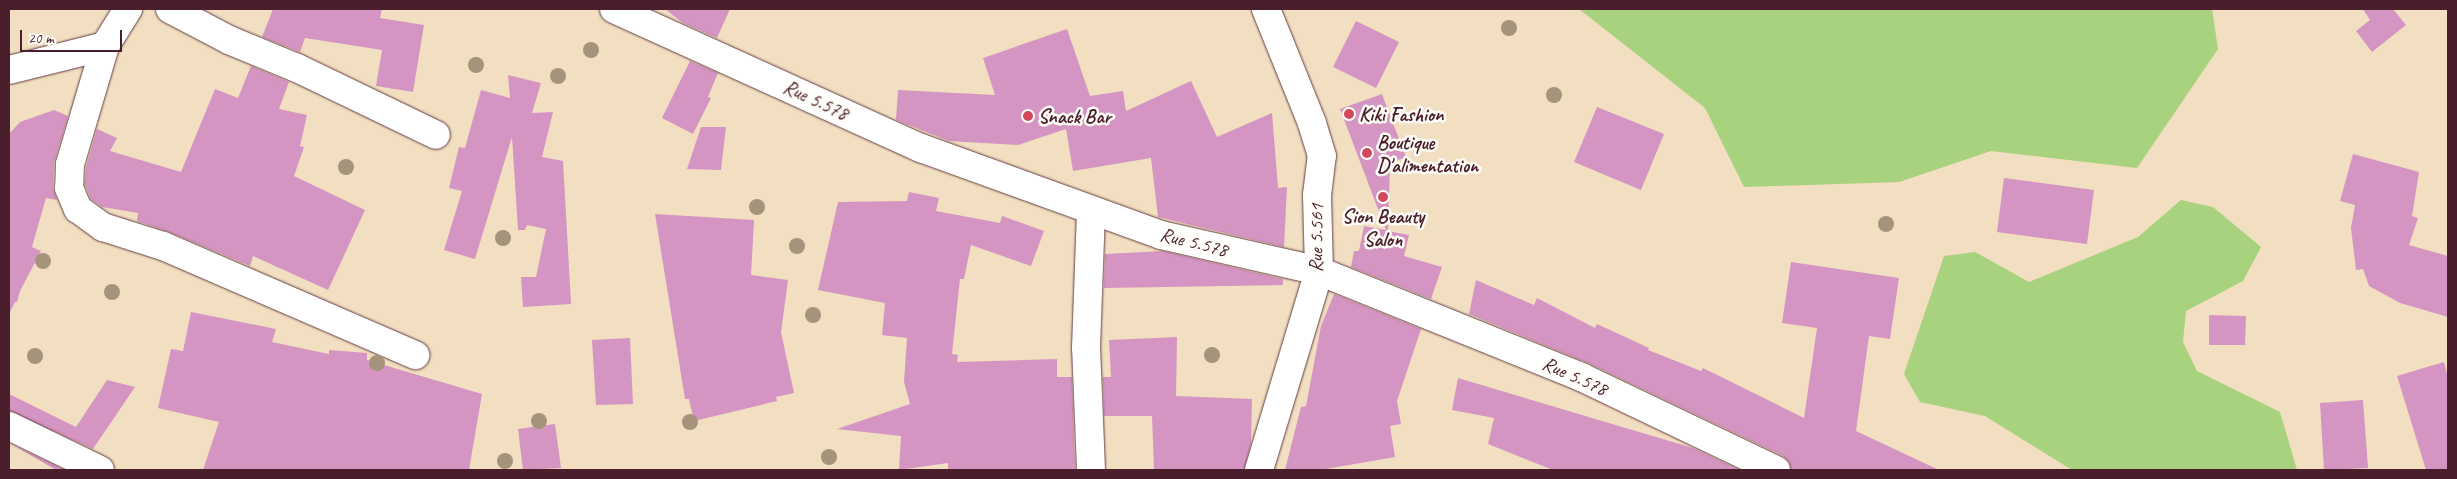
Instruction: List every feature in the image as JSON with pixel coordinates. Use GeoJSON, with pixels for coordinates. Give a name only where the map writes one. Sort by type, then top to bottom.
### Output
{"type":"FeatureCollection","features":[{"type":"Feature","properties":{"kind":"street"},"geometry":{"type":"LineString","coordinates":[[128,9],[105,46],[70,164],[69,188],[78,209],[103,227],[163,246],[415,355]]}},
{"type":"Feature","properties":{"kind":"street"},"geometry":{"type":"LineString","coordinates":[[170,9],[229,40],[297,68],[436,135]]}},
{"type":"Feature","properties":{"kind":"street","name":"Rue 5.578"},"geometry":{"type":"LineString","coordinates":[[614,9],[921,148],[1161,235],[1318,271],[1581,377],[1776,470]]}},
{"type":"Feature","properties":{"kind":"street","name":"Rue 5.561"},"geometry":{"type":"LineString","coordinates":[[1259,470],[1318,271],[1317,195],[1322,156],[1312,123],[1266,9]]}},
{"type":"Feature","properties":{"kind":"street"},"geometry":{"type":"LineString","coordinates":[[9,70],[105,46]]}},
{"type":"Feature","properties":{"kind":"street"},"geometry":{"type":"LineString","coordinates":[[1091,211],[1086,348],[1091,470]]}},
{"type":"Feature","properties":{"kind":"street"},"geometry":{"type":"LineString","coordinates":[[9,426],[100,470]]}},
{"type":"Feature","properties":{"kind":"green space"},"geometry":{"type":"Polygon","coordinates":[[[1579,9],[2212,9],[2218,49],[2137,168],[1991,151],[1899,182],[1744,187],[1705,108],[1579,9]]]}},
{"type":"Feature","properties":{"kind":"green space"},"geometry":{"type":"Polygon","coordinates":[[[2181,200],[2213,207],[2261,247],[2243,281],[2186,311],[2183,342],[2197,371],[2280,412],[2297,470],[2072,470],[1985,416],[1920,402],[1904,374],[1944,256],[1975,252],[2029,282],[2138,237],[2181,200]]]}},
{"type":"Feature","properties":{"kind":"building"},"geometry":{"type":"Polygon","coordinates":[[[273,9],[382,9],[380,18],[424,25],[413,92],[376,86],[382,50],[305,38],[300,52],[262,37],[273,9]]]}},
{"type":"Feature","properties":{"kind":"building"},"geometry":{"type":"Polygon","coordinates":[[[665,9],[730,9],[717,38],[683,23],[665,9]]]}},
{"type":"Feature","properties":{"kind":"building"},"geometry":{"type":"Polygon","coordinates":[[[2363,9],[2393,9],[2406,25],[2372,52],[2356,31],[2370,20],[2363,9]]]}},
{"type":"Feature","properties":{"kind":"building"},"geometry":{"type":"Polygon","coordinates":[[[1356,21],[1399,42],[1376,88],[1333,67],[1356,21]]]}},
{"type":"Feature","properties":{"kind":"building"},"geometry":{"type":"Polygon","coordinates":[[[1067,29],[1090,96],[1123,91],[1126,111],[1191,81],[1217,137],[1272,113],[1278,188],[1287,187],[1284,247],[1158,217],[1151,158],[1073,171],[1066,129],[1018,145],[949,141],[896,120],[898,90],[995,95],[983,58],[1067,29]]]}},
{"type":"Feature","properties":{"kind":"building"},"geometry":{"type":"Polygon","coordinates":[[[690,61],[718,73],[708,97],[711,98],[693,134],[662,118],[690,61]]]}},
{"type":"Feature","properties":{"kind":"building"},"geometry":{"type":"Polygon","coordinates":[[[251,66],[289,82],[279,109],[307,115],[300,146],[304,147],[294,176],[365,210],[328,290],[253,256],[250,266],[169,232],[137,221],[138,213],[102,207],[91,199],[85,185],[86,167],[97,129],[117,138],[110,151],[181,172],[215,89],[238,98],[251,66]]]}},
{"type":"Feature","properties":{"kind":"building"},"geometry":{"type":"Polygon","coordinates":[[[508,75],[541,83],[532,113],[553,112],[542,157],[563,161],[571,304],[523,307],[521,277],[536,277],[546,229],[527,225],[525,230],[518,230],[512,137],[475,259],[444,250],[462,191],[449,188],[459,147],[465,148],[481,90],[510,98],[508,75]]]}},
{"type":"Feature","properties":{"kind":"building"},"geometry":{"type":"Polygon","coordinates":[[[1382,94],[1406,157],[1390,163],[1388,231],[1409,235],[1404,256],[1442,267],[1431,299],[1351,267],[1354,251],[1359,251],[1364,226],[1386,230],[1340,109],[1382,94]]]}},
{"type":"Feature","properties":{"kind":"building"},"geometry":{"type":"Polygon","coordinates":[[[1597,107],[1664,134],[1641,190],[1574,162],[1597,107]]]}},
{"type":"Feature","properties":{"kind":"building"},"geometry":{"type":"Polygon","coordinates":[[[54,110],[68,116],[54,163],[53,188],[57,200],[46,198],[32,247],[41,251],[20,291],[17,302],[15,302],[9,314],[9,134],[20,122],[54,110]]]}},
{"type":"Feature","properties":{"kind":"building"},"geometry":{"type":"Polygon","coordinates":[[[701,127],[726,127],[721,170],[687,169],[701,127]]]}},
{"type":"Feature","properties":{"kind":"building"},"geometry":{"type":"Polygon","coordinates":[[[2353,154],[2419,172],[2412,216],[2418,218],[2409,245],[2448,256],[2448,317],[2400,303],[2369,286],[2363,269],[2356,270],[2351,228],[2355,205],[2340,201],[2353,154]]]}},
{"type":"Feature","properties":{"kind":"building"},"geometry":{"type":"Polygon","coordinates":[[[2004,178],[2094,190],[2087,244],[1997,232],[2004,178]]]}},
{"type":"Feature","properties":{"kind":"building"},"geometry":{"type":"Polygon","coordinates":[[[909,192],[939,198],[936,211],[1000,223],[1002,216],[1044,231],[1031,266],[971,245],[964,279],[960,279],[952,354],[958,355],[957,362],[1057,359],[1057,377],[1072,377],[1075,470],[948,470],[948,463],[899,470],[901,436],[837,429],[910,404],[904,382],[907,338],[882,335],[885,303],[818,290],[838,202],[907,201],[909,192]]]}},
{"type":"Feature","properties":{"kind":"building"},"geometry":{"type":"Polygon","coordinates":[[[655,214],[754,220],[751,275],[788,280],[781,332],[794,393],[776,397],[777,401],[694,421],[689,399],[685,399],[655,214]]]}},
{"type":"Feature","properties":{"kind":"building"},"geometry":{"type":"Polygon","coordinates":[[[1163,251],[1283,279],[1283,285],[1104,288],[1105,254],[1163,251]]]}},
{"type":"Feature","properties":{"kind":"building"},"geometry":{"type":"Polygon","coordinates":[[[1791,262],[1899,278],[1890,339],[1869,336],[1856,431],[1939,470],[1791,470],[1789,462],[1783,456],[1588,363],[1469,314],[1476,280],[1534,305],[1537,298],[1595,328],[1597,324],[1649,348],[1648,350],[1701,371],[1703,368],[1804,418],[1817,328],[1782,323],[1791,262]]]}},
{"type":"Feature","properties":{"kind":"building"},"geometry":{"type":"Polygon","coordinates":[[[1334,294],[1421,329],[1397,401],[1401,424],[1390,426],[1395,457],[1320,470],[1285,470],[1301,407],[1306,406],[1321,326],[1334,294]]]}},
{"type":"Feature","properties":{"kind":"building"},"geometry":{"type":"Polygon","coordinates":[[[191,312],[276,329],[272,342],[329,354],[329,350],[367,353],[367,360],[482,394],[469,470],[203,470],[219,422],[158,408],[171,349],[183,351],[191,312]]]}},
{"type":"Feature","properties":{"kind":"building"},"geometry":{"type":"Polygon","coordinates":[[[2209,315],[2246,316],[2245,345],[2209,345],[2209,315]]]}},
{"type":"Feature","properties":{"kind":"building"},"geometry":{"type":"Polygon","coordinates":[[[1177,337],[1176,396],[1252,399],[1251,444],[1244,470],[1154,470],[1152,416],[1104,416],[1103,377],[1111,377],[1109,340],[1177,337]]]}},
{"type":"Feature","properties":{"kind":"building"},"geometry":{"type":"Polygon","coordinates":[[[630,338],[633,404],[596,405],[592,340],[630,338]]]}},
{"type":"Feature","properties":{"kind":"building"},"geometry":{"type":"Polygon","coordinates":[[[2444,362],[2448,378],[2448,470],[2426,470],[2397,376],[2444,362]]]}},
{"type":"Feature","properties":{"kind":"building"},"geometry":{"type":"Polygon","coordinates":[[[1458,378],[1693,448],[1740,470],[1553,470],[1488,444],[1494,418],[1452,410],[1458,378]]]}},
{"type":"Feature","properties":{"kind":"building"},"geometry":{"type":"Polygon","coordinates":[[[107,380],[135,387],[93,449],[9,411],[9,394],[76,427],[107,380]]]}},
{"type":"Feature","properties":{"kind":"building"},"geometry":{"type":"Polygon","coordinates":[[[2363,400],[2368,468],[2324,470],[2320,403],[2363,400]]]}},
{"type":"Feature","properties":{"kind":"building"},"geometry":{"type":"Polygon","coordinates":[[[555,424],[561,468],[523,470],[518,429],[555,424]]]}},
{"type":"Feature","properties":{"kind":"building"},"geometry":{"type":"Polygon","coordinates":[[[13,445],[65,470],[56,470],[13,445]]]}},
{"type":"Feature","properties":{"kind":"place","name":"Kiki Fashion"},"geometry":{"type":"Point","coordinates":[1349,114]}},
{"type":"Feature","properties":{"kind":"place","name":"Snack Bar"},"geometry":{"type":"Point","coordinates":[1028,116]}},
{"type":"Feature","properties":{"kind":"place","name":"Boutique D'alimentation"},"geometry":{"type":"Point","coordinates":[1367,153]}},
{"type":"Feature","properties":{"kind":"place","name":"Sion Beauty Salon"},"geometry":{"type":"Point","coordinates":[1383,197]}}]}
